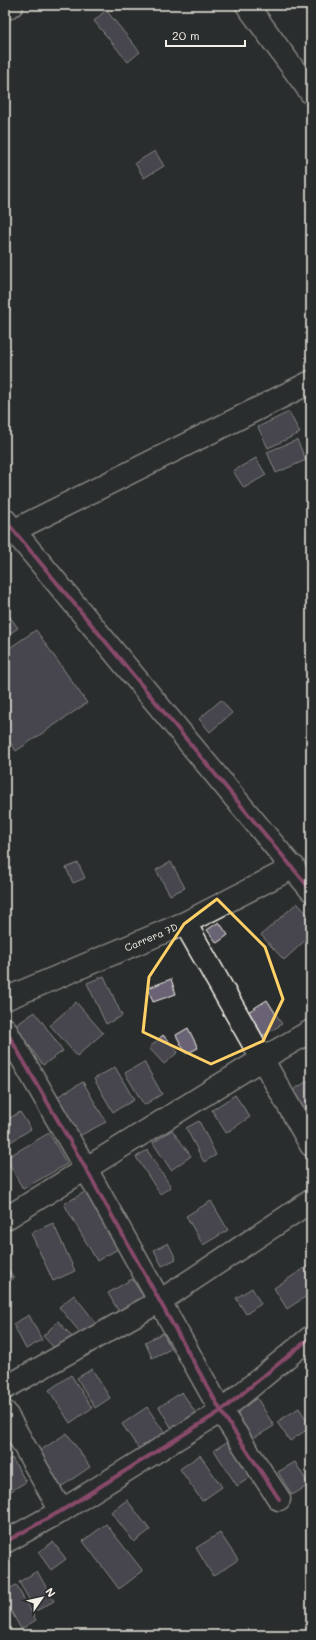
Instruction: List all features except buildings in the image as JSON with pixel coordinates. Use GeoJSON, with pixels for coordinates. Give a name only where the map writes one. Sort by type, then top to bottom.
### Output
{"type":"FeatureCollection","features":[{"type":"Feature","properties":{"kind":"street"},"geometry":{"type":"LineString","coordinates":[[5,9],[12,5]]}},
{"type":"Feature","properties":{"kind":"street"},"geometry":{"type":"LineString","coordinates":[[247,5],[311,93]]}},
{"type":"Feature","properties":{"kind":"street"},"geometry":{"type":"LineString","coordinates":[[311,382],[10,525],[294,867],[311,890]]}},
{"type":"Feature","properties":{"kind":"street","name":"Carrera 7D"},"geometry":{"type":"LineString","coordinates":[[5,999],[184,923],[294,867]]}},
{"type":"Feature","properties":{"kind":"street"},"geometry":{"type":"LineString","coordinates":[[184,923],[311,1145]]}},
{"type":"Feature","properties":{"kind":"street"},"geometry":{"type":"LineString","coordinates":[[5,1030],[86,1169],[221,1411],[279,1499]]}},
{"type":"Feature","properties":{"kind":"street"},"geometry":{"type":"LineString","coordinates":[[5,1219],[262,1059],[311,1031]]}},
{"type":"Feature","properties":{"kind":"street"},"geometry":{"type":"LineString","coordinates":[[5,1388],[160,1301],[311,1201]]}},
{"type":"Feature","properties":{"kind":"street"},"geometry":{"type":"LineString","coordinates":[[5,1542],[61,1511],[221,1411],[311,1337]]}},
{"type":"Feature","properties":{"kind":"street"},"geometry":{"type":"LineString","coordinates":[[5,1412],[61,1511]]}},
{"type":"Feature","properties":{"kind":"highlighted area"},"geometry":{"type":"Polygon","coordinates":[[[217,899],[265,947],[283,999],[263,1041],[211,1064],[143,1032],[149,977],[184,924],[217,899]]]}},
{"type":"Feature","properties":{"kind":"cycle path"},"geometry":{"type":"LineString","coordinates":[[5,520],[311,890]]}},
{"type":"Feature","properties":{"kind":"cycle path"},"geometry":{"type":"LineString","coordinates":[[5,1029],[86,1169],[221,1411],[279,1499]]}},
{"type":"Feature","properties":{"kind":"cycle path"},"geometry":{"type":"LineString","coordinates":[[5,1542],[61,1511],[221,1411],[311,1337]]}}]}
